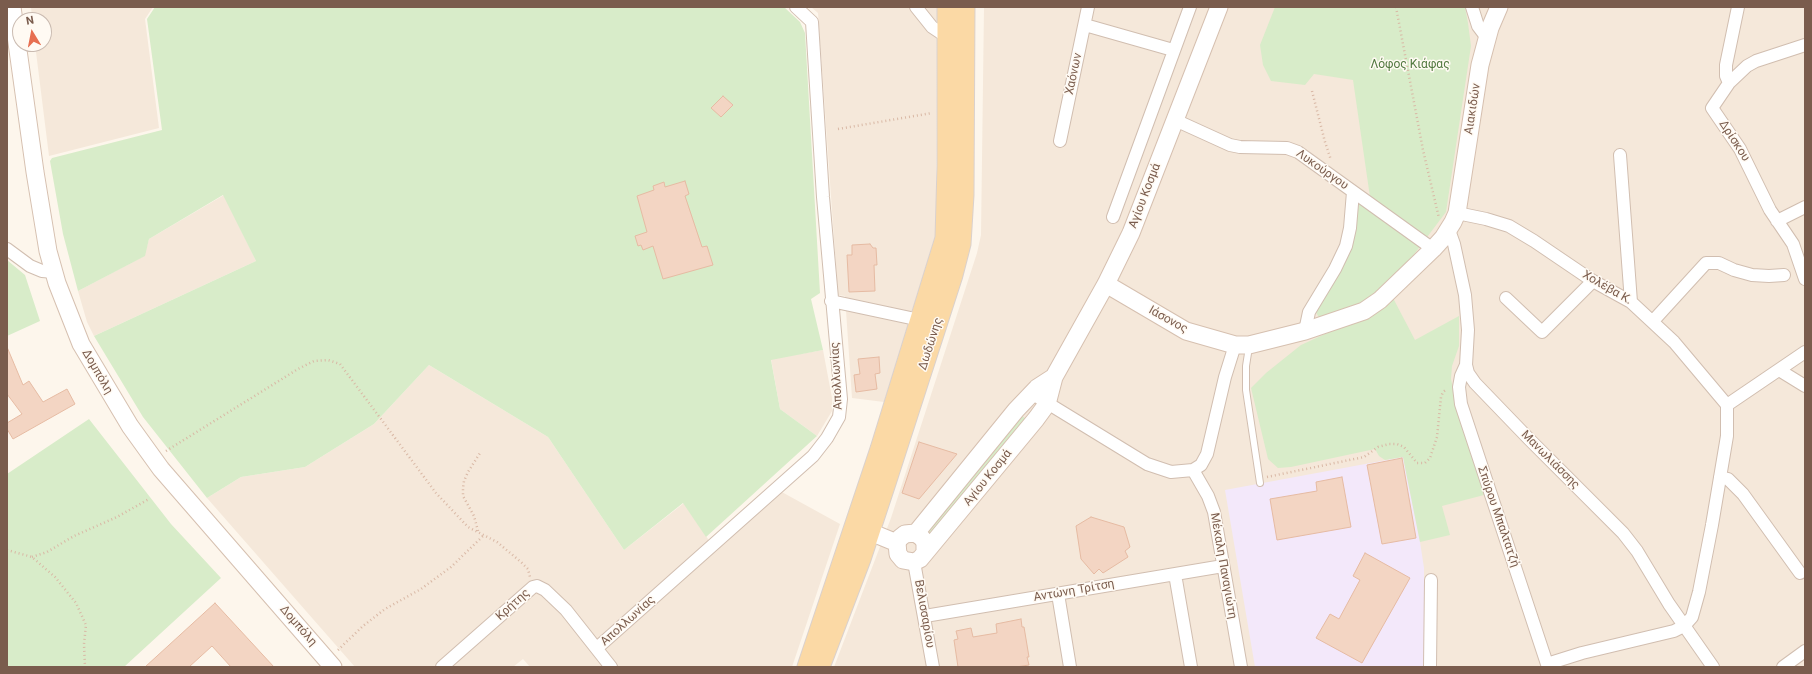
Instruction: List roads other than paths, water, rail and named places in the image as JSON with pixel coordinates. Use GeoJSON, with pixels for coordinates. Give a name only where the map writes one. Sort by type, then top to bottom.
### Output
{"type":"FeatureCollection","features":[{"type":"Feature","properties":{"kind":"main road","name":"Δωδώνης"},"geometry":{"type":"LineString","coordinates":[[820,667],[862,529],[920,320],[938,266],[947,230],[947,7]]}},
{"type":"Feature","properties":{"kind":"main road","name":"Δωδώνης"},"geometry":{"type":"LineString","coordinates":[[807,667],[862,529],[948,293],[961,244],[964,195],[965,7]]}},
{"type":"Feature","properties":{"kind":"street","name":"Δομπόλη"},"geometry":{"type":"LineString","coordinates":[[12,7],[40,202],[54,272],[73,327],[92,365],[130,426],[153,458],[330,664]]}},
{"type":"Feature","properties":{"kind":"street","name":"Απολλωνίας"},"geometry":{"type":"LineString","coordinates":[[597,648],[813,456],[837,422],[841,409],[831,301],[812,22],[796,7]]}},
{"type":"Feature","properties":{"kind":"street"},"geometry":{"type":"LineString","coordinates":[[916,7],[932,27],[946,36]]}},
{"type":"Feature","properties":{"kind":"street","name":"Χαόνων"},"geometry":{"type":"LineString","coordinates":[[1060,141],[1088,7]]}},
{"type":"Feature","properties":{"kind":"street"},"geometry":{"type":"LineString","coordinates":[[1113,217],[1190,7]]}},
{"type":"Feature","properties":{"kind":"street","name":"Αγίου Κοσμά"},"geometry":{"type":"LineString","coordinates":[[919,557],[964,507],[1047,404],[1054,377],[1106,284],[1131,233],[1219,7]]}},
{"type":"Feature","properties":{"kind":"street"},"geometry":{"type":"LineString","coordinates":[[1472,7],[1478,26],[1487,38]]}},
{"type":"Feature","properties":{"kind":"street","name":"Αιακιδών"},"geometry":{"type":"LineString","coordinates":[[1242,345],[1305,330],[1345,318],[1370,307],[1394,288],[1433,249],[1449,230],[1457,213],[1480,65],[1487,38],[1499,7]]}},
{"type":"Feature","properties":{"kind":"street"},"geometry":{"type":"LineString","coordinates":[[1729,83],[1726,76],[1726,65],[1738,7]]}},
{"type":"Feature","properties":{"kind":"street"},"geometry":{"type":"LineString","coordinates":[[1085,26],[1173,50]]}},
{"type":"Feature","properties":{"kind":"street","name":"Δρίσκου"},"geometry":{"type":"LineString","coordinates":[[1805,45],[1752,63],[1729,83],[1712,108],[1740,148],[1770,210],[1796,248],[1805,279]]}},
{"type":"Feature","properties":{"kind":"street","name":"Λυκούργου"},"geometry":{"type":"LineString","coordinates":[[1175,120],[1230,145],[1240,147],[1280,148],[1294,150],[1433,249]]}},
{"type":"Feature","properties":{"kind":"street"},"geometry":{"type":"LineString","coordinates":[[1620,155],[1631,302]]}},
{"type":"Feature","properties":{"kind":"street"},"geometry":{"type":"LineString","coordinates":[[1305,330],[1309,312],[1336,269],[1346,246],[1350,228],[1353,192]]}},
{"type":"Feature","properties":{"kind":"street"},"geometry":{"type":"LineString","coordinates":[[1777,221],[1805,207]]}},
{"type":"Feature","properties":{"kind":"street","name":"Χολέβα Κ."},"geometry":{"type":"LineString","coordinates":[[1457,213],[1486,219],[1509,226],[1593,281],[1631,302],[1674,342],[1727,405]]}},
{"type":"Feature","properties":{"kind":"street"},"geometry":{"type":"LineString","coordinates":[[1449,230],[1454,244],[1465,295],[1468,330],[1466,365]]}},
{"type":"Feature","properties":{"kind":"street"},"geometry":{"type":"LineString","coordinates":[[7,249],[30,266],[42,271],[54,272]]}},
{"type":"Feature","properties":{"kind":"street"},"geometry":{"type":"LineString","coordinates":[[1653,321],[1706,264],[1719,263],[1734,270],[1752,274],[1769,276],[1784,275]]}},
{"type":"Feature","properties":{"kind":"street"},"geometry":{"type":"LineString","coordinates":[[1506,298],[1542,332],[1593,281]]}},
{"type":"Feature","properties":{"kind":"street","name":"Ιάσονος"},"geometry":{"type":"LineString","coordinates":[[1106,284],[1186,331],[1242,345]]}},
{"type":"Feature","properties":{"kind":"street"},"geometry":{"type":"LineString","coordinates":[[831,301],[920,320]]}},
{"type":"Feature","properties":{"kind":"street"},"geometry":{"type":"LineString","coordinates":[[1031,394],[1146,464],[1171,472],[1193,470],[1201,465],[1207,454],[1223,384],[1242,345]]}},
{"type":"Feature","properties":{"kind":"street"},"geometry":{"type":"LineString","coordinates":[[1548,665],[1577,654],[1674,631],[1682,627],[1692,617],[1697,604],[1727,436],[1727,405],[1805,352]]}},
{"type":"Feature","properties":{"kind":"street","name":"Σπύρου Μπαλτατζή"},"geometry":{"type":"LineString","coordinates":[[1466,365],[1461,376],[1459,387],[1460,398],[1469,430],[1548,665]]}},
{"type":"Feature","properties":{"kind":"street","name":"Μανωλιάσσης"},"geometry":{"type":"LineString","coordinates":[[1466,365],[1468,373],[1476,383],[1623,533],[1637,551],[1682,627],[1713,667]]}},
{"type":"Feature","properties":{"kind":"street"},"geometry":{"type":"LineString","coordinates":[[1779,370],[1805,386]]}},
{"type":"Feature","properties":{"kind":"street","name":"Αγίου Κοσμά"},"geometry":{"type":"LineString","coordinates":[[916,533],[1031,394],[1054,377]]}},
{"type":"Feature","properties":{"kind":"street","name":"Μέκαλη Παναγιώτη"},"geometry":{"type":"LineString","coordinates":[[1193,470],[1211,502],[1241,667]]}},
{"type":"Feature","properties":{"kind":"street"},"geometry":{"type":"LineString","coordinates":[[1720,477],[1728,479],[1743,494],[1800,574]]}},
{"type":"Feature","properties":{"kind":"street"},"geometry":{"type":"LineString","coordinates":[[862,529],[897,543]]}},
{"type":"Feature","properties":{"kind":"street"},"geometry":{"type":"LineString","coordinates":[[916,533],[921,536],[925,542],[919,557],[906,561],[900,557],[897,551],[897,543],[905,534],[916,533]]}},
{"type":"Feature","properties":{"kind":"street","name":"Βελισσαρίου"},"geometry":{"type":"LineString","coordinates":[[919,557],[925,616],[933,667]]}},
{"type":"Feature","properties":{"kind":"street","name":"Αντώνη Τρίτση"},"geometry":{"type":"LineString","coordinates":[[925,616],[1223,566]]}},
{"type":"Feature","properties":{"kind":"street"},"geometry":{"type":"LineString","coordinates":[[1175,574],[1191,667]]}},
{"type":"Feature","properties":{"kind":"street"},"geometry":{"type":"LineString","coordinates":[[1430,667],[1431,580]]}},
{"type":"Feature","properties":{"kind":"street","name":"Κρήτης"},"geometry":{"type":"LineString","coordinates":[[442,667],[533,587],[537,586],[558,602],[611,667]]}},
{"type":"Feature","properties":{"kind":"street"},"geometry":{"type":"LineString","coordinates":[[1058,594],[1070,667]]}},
{"type":"Feature","properties":{"kind":"street"},"geometry":{"type":"LineString","coordinates":[[1783,667],[1805,651]]}},
{"type":"Feature","properties":{"kind":"lane"},"geometry":{"type":"LineString","coordinates":[[1242,345],[1246,366],[1246,390],[1259,481]]}},
{"type":"Feature","properties":{"kind":"park label","name":"Λόφος Κιάφας"},"geometry":{"type":"Point","coordinates":[1410,65]}}]}
